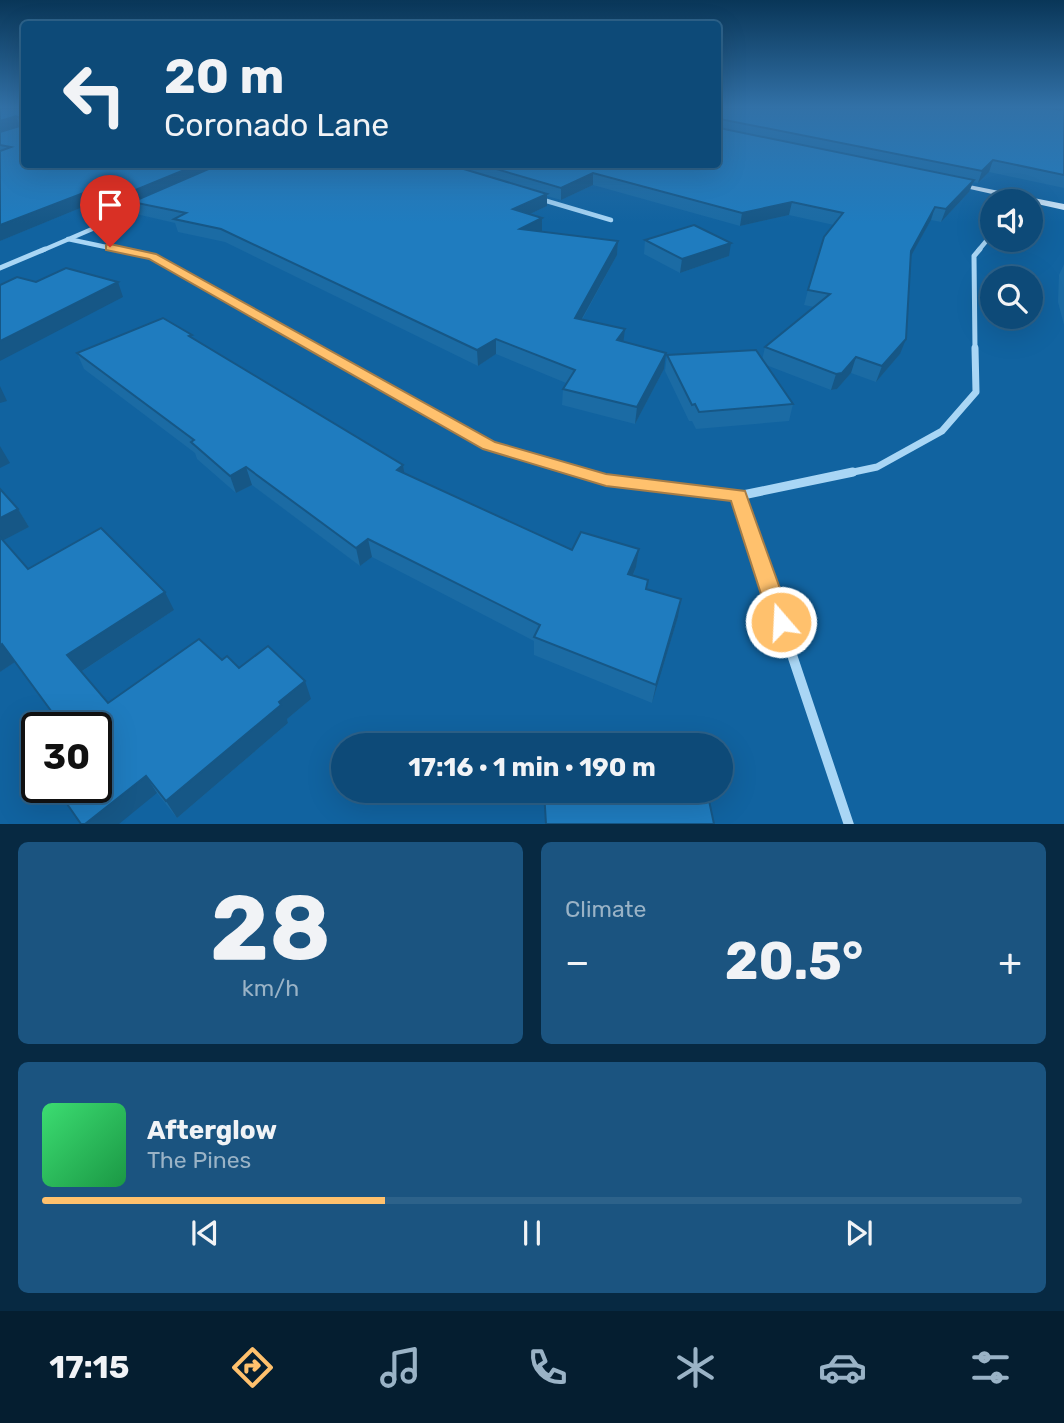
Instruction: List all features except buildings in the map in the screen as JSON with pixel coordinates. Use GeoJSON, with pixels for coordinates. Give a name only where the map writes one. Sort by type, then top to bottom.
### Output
{"type":"FeatureCollection","features":[{"type":"Feature","properties":{"kind":"main road"},"geometry":{"type":"LineString","coordinates":[[943,181],[980,190]]}},
{"type":"Feature","properties":{"kind":"main road"},"geometry":{"type":"LineString","coordinates":[[1043,204],[1064,207]]}},
{"type":"Feature","properties":{"kind":"street"},"geometry":{"type":"LineString","coordinates":[[536,198],[611,220]]}},
{"type":"Feature","properties":{"kind":"street"},"geometry":{"type":"LineString","coordinates":[[0,268],[142,207]]}},
{"type":"Feature","properties":{"kind":"street"},"geometry":{"type":"LineString","coordinates":[[68,239],[152,256],[489,446],[606,480],[738,496],[877,467],[942,430],[976,392],[974,256],[980,249]]}},
{"type":"Feature","properties":{"kind":"street"},"geometry":{"type":"LineString","coordinates":[[738,496],[849,824]]}},
{"type":"Feature","properties":{"kind":"route"},"geometry":{"type":"LineString","coordinates":[[110,247],[152,256],[489,446],[606,480],[738,496],[781,622]]}}]}
